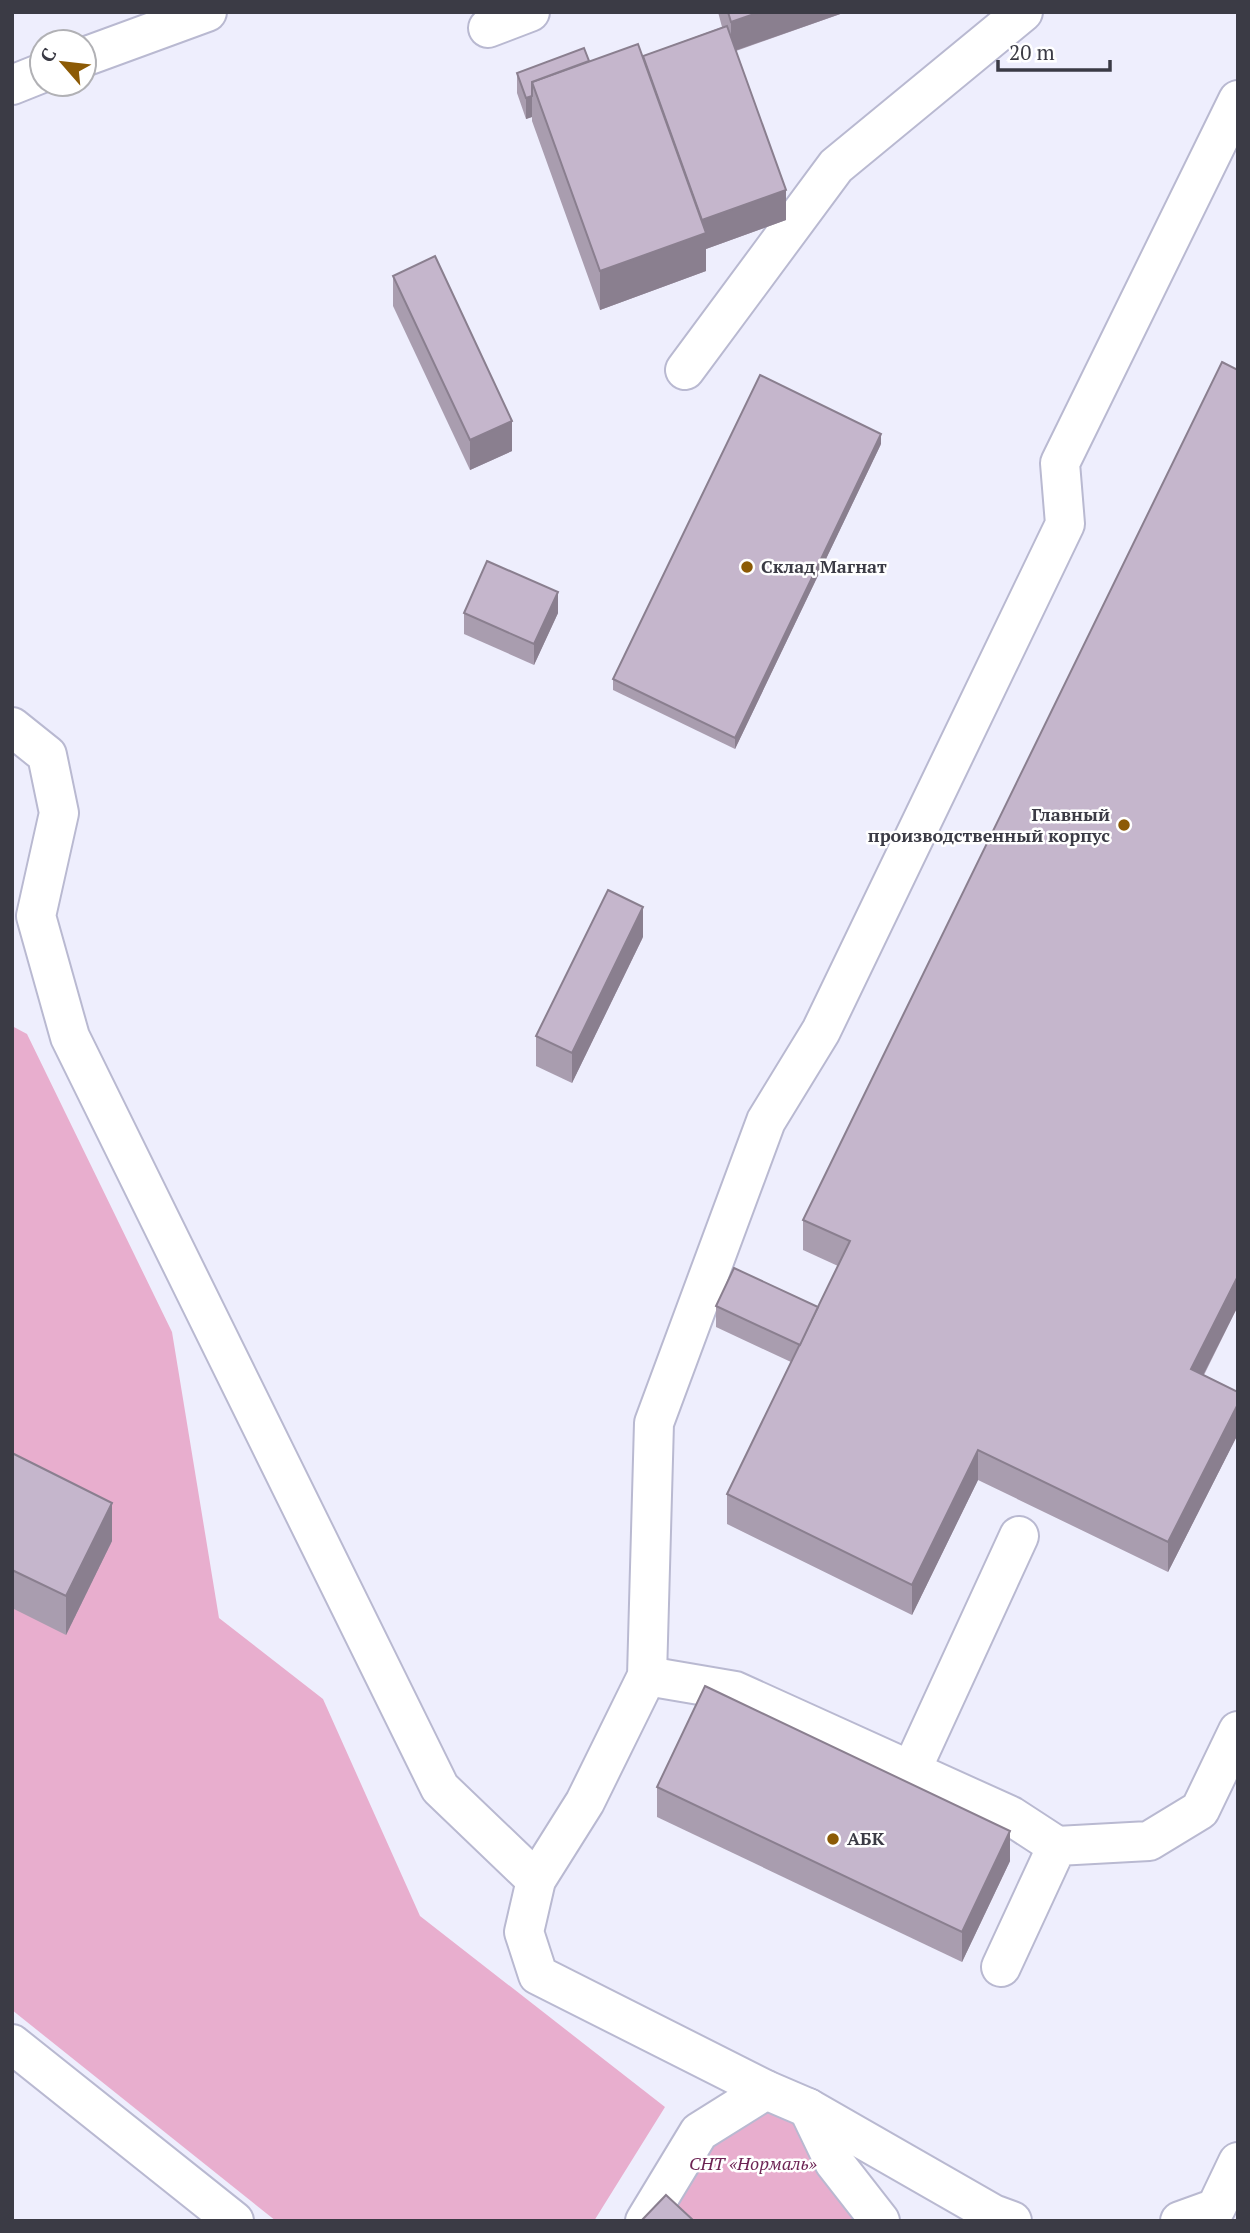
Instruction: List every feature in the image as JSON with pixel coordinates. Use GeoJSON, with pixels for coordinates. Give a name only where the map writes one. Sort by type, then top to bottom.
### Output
{"type":"FeatureCollection","features":[{"type":"Feature","properties":{"kind":"street"},"geometry":{"type":"LineString","coordinates":[[98,52],[207,12]]}},
{"type":"Feature","properties":{"kind":"street"},"geometry":{"type":"LineString","coordinates":[[488,28],[530,12]]}},
{"type":"Feature","properties":{"kind":"street"},"geometry":{"type":"LineString","coordinates":[[685,370],[836,166],[1023,12]]}},
{"type":"Feature","properties":{"kind":"street"},"geometry":{"type":"LineString","coordinates":[[1012,2221],[993,2214],[808,2108],[766,2090],[538,1975],[524,1932],[536,1880],[584,1802],[647,1676],[654,1423],[766,1121],[821,1031],[1065,524],[1060,463],[1238,100]]}},
{"type":"Feature","properties":{"kind":"street"},"geometry":{"type":"LineString","coordinates":[[12,727],[47,755],[59,813],[36,916],[71,1037],[440,1788],[536,1880]]}},
{"type":"Feature","properties":{"kind":"street"},"geometry":{"type":"LineString","coordinates":[[911,1771],[1019,1536]]}},
{"type":"Feature","properties":{"kind":"street"},"geometry":{"type":"LineString","coordinates":[[647,1676],[736,1691],[1011,1815],[1057,1846],[1149,1840],[1200,1810],[1238,1731]]}},
{"type":"Feature","properties":{"kind":"street"},"geometry":{"type":"LineString","coordinates":[[1000,1967],[1057,1846]]}},
{"type":"Feature","properties":{"kind":"street"},"geometry":{"type":"LineString","coordinates":[[12,2044],[234,2221]]}},
{"type":"Feature","properties":{"kind":"street"},"geometry":{"type":"LineString","coordinates":[[645,2221],[699,2132],[766,2090]]}},
{"type":"Feature","properties":{"kind":"street"},"geometry":{"type":"LineString","coordinates":[[808,2108],[834,2162],[880,2221]]}},
{"type":"Feature","properties":{"kind":"street"},"geometry":{"type":"LineString","coordinates":[[1180,2221],[1227,2214],[1238,2162]]}},
{"type":"Feature","properties":{"kind":"green space"},"geometry":{"type":"Polygon","coordinates":[[[12,1026],[27,1034],[172,1332],[219,1618],[323,1699],[420,1916],[665,2107],[594,2221],[276,2221],[12,2010],[12,1026]]]}},
{"type":"Feature","properties":{"kind":"green space","name":"СНТ «Нормаль»"},"geometry":{"type":"Polygon","coordinates":[[[769,2105],[832,2131],[899,2221],[627,2221],[698,2112],[769,2105]]]}},
{"type":"Feature","properties":{"kind":"building"},"geometry":{"type":"Polygon","coordinates":[[[728,12],[760,12],[731,22],[728,12]]]}},
{"type":"Feature","properties":{"kind":"building"},"geometry":{"type":"Polygon","coordinates":[[[727,26],[786,190],[702,220],[643,56],[727,26]]]}},
{"type":"Feature","properties":{"kind":"building"},"geometry":{"type":"Polygon","coordinates":[[[638,44],[706,233],[600,271],[532,82],[638,44]]]}},
{"type":"Feature","properties":{"kind":"building"},"geometry":{"type":"Polygon","coordinates":[[[584,48],[589,61],[532,82],[532,96],[526,98],[517,73],[584,48]]]}},
{"type":"Feature","properties":{"kind":"building"},"geometry":{"type":"Polygon","coordinates":[[[435,256],[512,421],[470,440],[393,276],[435,256]]]}},
{"type":"Feature","properties":{"kind":"building","name":"Главный производственный корпус"},"geometry":{"type":"Polygon","coordinates":[[[1222,362],[1238,370],[1238,1276],[1191,1369],[1238,1392],[1238,1404],[1168,1542],[978,1450],[912,1585],[727,1494],[850,1241],[803,1220],[1222,362]]]}},
{"type":"Feature","properties":{"kind":"building","name":"Склад Магнат"},"geometry":{"type":"Polygon","coordinates":[[[760,375],[881,434],[735,738],[613,679],[760,375]]]}},
{"type":"Feature","properties":{"kind":"building"},"geometry":{"type":"Polygon","coordinates":[[[487,561],[558,592],[534,644],[464,613],[487,561]]]}},
{"type":"Feature","properties":{"kind":"building"},"geometry":{"type":"Polygon","coordinates":[[[608,890],[643,907],[572,1053],[536,1036],[608,890]]]}},
{"type":"Feature","properties":{"kind":"building"},"geometry":{"type":"Polygon","coordinates":[[[734,1268],[818,1307],[800,1345],[716,1306],[734,1268]]]}},
{"type":"Feature","properties":{"kind":"building"},"geometry":{"type":"Polygon","coordinates":[[[12,1453],[112,1503],[66,1596],[12,1570],[12,1453]]]}},
{"type":"Feature","properties":{"kind":"building","name":"АБК"},"geometry":{"type":"Polygon","coordinates":[[[705,1686],[1010,1831],[962,1932],[657,1787],[705,1686]]]}},
{"type":"Feature","properties":{"kind":"building"},"geometry":{"type":"Polygon","coordinates":[[[666,2195],[694,2221],[641,2221],[666,2195]]]}},
{"type":"Feature","properties":{"kind":"place","name":"Склад Магнат"},"geometry":{"type":"Point","coordinates":[747,567]}},
{"type":"Feature","properties":{"kind":"place","name":"Главный производственный корпус"},"geometry":{"type":"Point","coordinates":[1124,825]}},
{"type":"Feature","properties":{"kind":"place","name":"АБК"},"geometry":{"type":"Point","coordinates":[833,1839]}}]}
